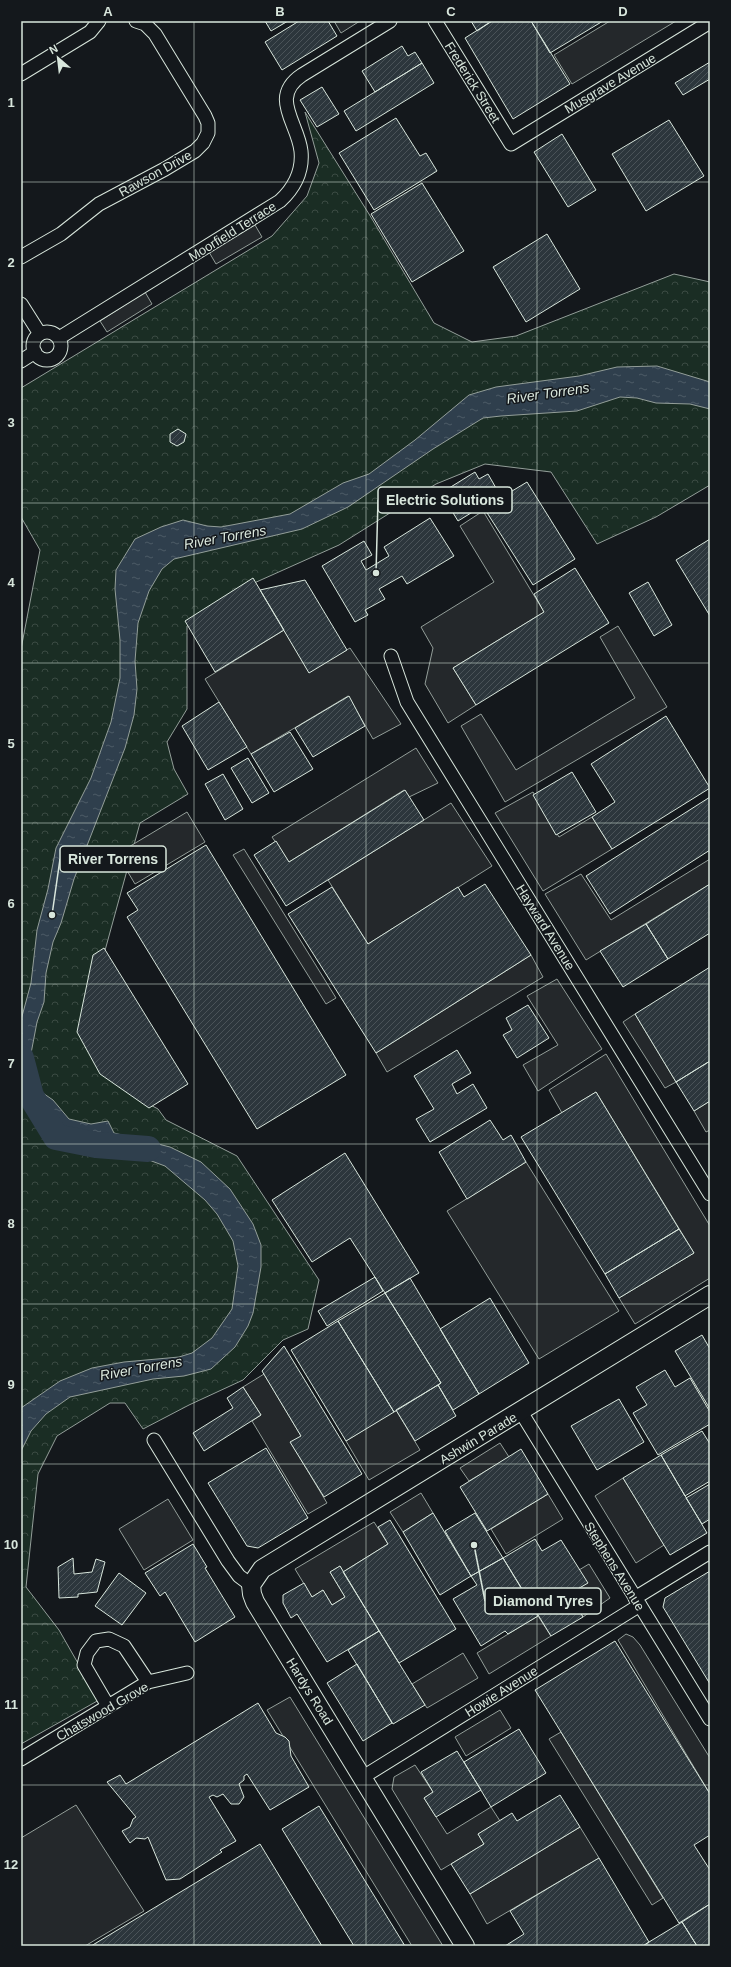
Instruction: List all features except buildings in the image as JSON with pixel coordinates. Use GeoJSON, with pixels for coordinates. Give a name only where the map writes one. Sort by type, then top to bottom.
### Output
{"type":"FeatureCollection","features":[{"type":"Feature","properties":{"kind":"street"},"geometry":{"type":"LineString","coordinates":[[21,74],[90,32],[99,21]]}},
{"type":"Feature","properties":{"kind":"street","name":"Rawson Drive"},"geometry":{"type":"LineString","coordinates":[[21,257],[61,234],[99,204],[165,169],[195,151],[206,138],[208,128],[205,116],[155,34],[145,24],[136,21]]}},
{"type":"Feature","properties":{"kind":"street","name":"Moorfield Terrace"},"geometry":{"type":"LineString","coordinates":[[58,338],[280,201],[292,188],[300,165],[299,143],[290,119],[286,102],[290,85],[302,75],[390,21]]}},
{"type":"Feature","properties":{"kind":"street","name":"Frederick Street"},"geometry":{"type":"LineString","coordinates":[[434,21],[511,144]]}},
{"type":"Feature","properties":{"kind":"street","name":"Musgrave Avenue"},"geometry":{"type":"LineString","coordinates":[[511,144],[710,22]]}},
{"type":"Feature","properties":{"kind":"street"},"geometry":{"type":"LineString","coordinates":[[21,304],[40,334]]}},
{"type":"Feature","properties":{"kind":"street"},"geometry":{"type":"LineString","coordinates":[[50,332],[58,338],[61,344],[60,350],[52,359],[42,359],[35,352],[34,342],[40,334],[50,332]]}},
{"type":"Feature","properties":{"kind":"street"},"geometry":{"type":"LineString","coordinates":[[21,361],[35,352]]}},
{"type":"Feature","properties":{"kind":"street","name":"Hayward Avenue"},"geometry":{"type":"LineString","coordinates":[[391,656],[407,702],[710,1194]]}},
{"type":"Feature","properties":{"kind":"street","name":"Ashwin Parade"},"geometry":{"type":"LineString","coordinates":[[251,1585],[262,1570],[710,1295]]}},
{"type":"Feature","properties":{"kind":"street","name":"Stephens Avenue"},"geometry":{"type":"LineString","coordinates":[[521,1412],[710,1719]]}},
{"type":"Feature","properties":{"kind":"street"},"geometry":{"type":"LineString","coordinates":[[154,1440],[228,1561],[239,1576],[251,1585]]}},
{"type":"Feature","properties":{"kind":"street","name":"Howie Avenue"},"geometry":{"type":"LineString","coordinates":[[363,1777],[637,1602],[710,1552]]}},
{"type":"Feature","properties":{"kind":"street","name":"Hardys Road"},"geometry":{"type":"LineString","coordinates":[[251,1585],[255,1602],[465,1946]]}},
{"type":"Feature","properties":{"kind":"street"},"geometry":{"type":"LineString","coordinates":[[108,1706],[84,1665],[87,1653],[96,1641],[109,1639],[124,1646],[148,1682]]}},
{"type":"Feature","properties":{"kind":"street","name":"Chatswood Grove"},"geometry":{"type":"LineString","coordinates":[[21,1759],[148,1682],[187,1672]]}},
{"type":"Feature","properties":{"kind":"green space"},"geometry":{"type":"Polygon","coordinates":[[[305,112],[369,214],[434,323],[472,342],[516,336],[674,274],[710,282],[710,485],[656,517],[597,544],[551,472],[485,464],[436,484],[339,545],[243,588],[187,626],[187,709],[167,742],[174,769],[188,794],[140,823],[84,1027],[128,1093],[158,1109],[166,1120],[237,1156],[319,1280],[308,1329],[283,1340],[243,1380],[189,1405],[143,1429],[125,1403],[110,1403],[57,1436],[38,1474],[26,1587],[59,1630],[99,1700],[21,1744],[21,649],[40,550],[21,517],[21,388],[272,236],[307,196],[319,163],[305,112]]]}},
{"type":"Feature","properties":{"kind":"shaded area"},"geometry":{"type":"Polygon","coordinates":[[[334,21],[360,21],[341,33],[334,21]]]}},
{"type":"Feature","properties":{"kind":"shaded area"},"geometry":{"type":"Polygon","coordinates":[[[610,21],[676,21],[572,84],[554,55],[610,21]]]}},
{"type":"Feature","properties":{"kind":"shaded area"},"geometry":{"type":"Polygon","coordinates":[[[255,225],[262,237],[216,264],[209,252],[255,225]]]}},
{"type":"Feature","properties":{"kind":"shaded area"},"geometry":{"type":"Polygon","coordinates":[[[145,292],[152,304],[107,332],[100,321],[145,292]]]}},
{"type":"Feature","properties":{"kind":"shaded area"},"geometry":{"type":"Polygon","coordinates":[[[483,511],[544,612],[453,668],[476,705],[448,723],[425,684],[433,648],[421,627],[494,582],[460,526],[483,511]]]}},
{"type":"Feature","properties":{"kind":"shaded area"},"geometry":{"type":"Polygon","coordinates":[[[618,626],[667,707],[505,802],[461,726],[481,714],[516,770],[635,698],[600,637],[618,626]]]}},
{"type":"Feature","properties":{"kind":"shaded area"},"geometry":{"type":"Polygon","coordinates":[[[284,630],[309,672],[350,648],[401,724],[373,739],[348,696],[251,754],[205,679],[284,630]]]}},
{"type":"Feature","properties":{"kind":"shaded area"},"geometry":{"type":"Polygon","coordinates":[[[416,748],[438,783],[409,797],[404,790],[289,862],[272,837],[416,748]]]}},
{"type":"Feature","properties":{"kind":"shaded area"},"geometry":{"type":"Polygon","coordinates":[[[533,792],[559,837],[592,817],[612,849],[543,891],[495,813],[533,792]]]}},
{"type":"Feature","properties":{"kind":"shaded area"},"geometry":{"type":"Polygon","coordinates":[[[451,803],[492,866],[368,944],[328,880],[451,803]]]}},
{"type":"Feature","properties":{"kind":"shaded area"},"geometry":{"type":"Polygon","coordinates":[[[187,812],[205,842],[135,884],[117,854],[187,812]]]}},
{"type":"Feature","properties":{"kind":"shaded area"},"geometry":{"type":"Polygon","coordinates":[[[244,849],[336,998],[326,1004],[233,855],[244,849]]]}},
{"type":"Feature","properties":{"kind":"shaded area"},"geometry":{"type":"Polygon","coordinates":[[[710,859],[710,884],[586,960],[545,894],[581,874],[611,920],[710,859]]]}},
{"type":"Feature","properties":{"kind":"shaded area"},"geometry":{"type":"Polygon","coordinates":[[[531,955],[543,977],[387,1072],[376,1053],[531,955]]]}},
{"type":"Feature","properties":{"kind":"shaded area"},"geometry":{"type":"Polygon","coordinates":[[[557,979],[602,1049],[538,1091],[523,1065],[558,1045],[527,996],[557,979]]]}},
{"type":"Feature","properties":{"kind":"shaded area"},"geometry":{"type":"Polygon","coordinates":[[[635,1014],[676,1082],[665,1088],[623,1022],[635,1014]]]}},
{"type":"Feature","properties":{"kind":"shaded area"},"geometry":{"type":"Polygon","coordinates":[[[606,1054],[710,1226],[710,1278],[635,1324],[619,1298],[694,1253],[596,1092],[562,1113],[549,1090],[606,1054]]]}},
{"type":"Feature","properties":{"kind":"shaded area"},"geometry":{"type":"Polygon","coordinates":[[[710,1101],[710,1130],[706,1132],[694,1111],[710,1101]]]}},
{"type":"Feature","properties":{"kind":"shaded area"},"geometry":{"type":"Polygon","coordinates":[[[526,1162],[619,1311],[539,1359],[447,1211],[526,1162]]]}},
{"type":"Feature","properties":{"kind":"shaded area"},"geometry":{"type":"Polygon","coordinates":[[[264,1374],[301,1436],[291,1443],[327,1503],[308,1514],[252,1421],[261,1415],[243,1387],[264,1374]]]}},
{"type":"Feature","properties":{"kind":"shaded area"},"geometry":{"type":"Polygon","coordinates":[[[396,1410],[420,1450],[369,1480],[346,1441],[396,1410]]]}},
{"type":"Feature","properties":{"kind":"shaded area"},"geometry":{"type":"Polygon","coordinates":[[[500,1443],[509,1457],[469,1481],[460,1468],[500,1443]]]}},
{"type":"Feature","properties":{"kind":"shaded area"},"geometry":{"type":"Polygon","coordinates":[[[623,1478],[664,1545],[636,1563],[595,1496],[623,1478]]]}},
{"type":"Feature","properties":{"kind":"shaded area"},"geometry":{"type":"Polygon","coordinates":[[[421,1493],[433,1513],[403,1532],[390,1512],[421,1493]]]}},
{"type":"Feature","properties":{"kind":"shaded area"},"geometry":{"type":"Polygon","coordinates":[[[548,1494],[563,1519],[506,1554],[491,1529],[548,1494]]]}},
{"type":"Feature","properties":{"kind":"shaded area"},"geometry":{"type":"Polygon","coordinates":[[[168,1499],[193,1540],[144,1570],[119,1529],[168,1499]]]}},
{"type":"Feature","properties":{"kind":"shaded area"},"geometry":{"type":"Polygon","coordinates":[[[374,1522],[388,1544],[343,1572],[340,1566],[330,1572],[345,1597],[332,1605],[323,1590],[312,1597],[295,1569],[374,1522]]]}},
{"type":"Feature","properties":{"kind":"shaded area"},"geometry":{"type":"Polygon","coordinates":[[[589,1564],[610,1598],[583,1617],[569,1594],[587,1583],[579,1570],[589,1564]]]}},
{"type":"Feature","properties":{"kind":"shaded area"},"geometry":{"type":"Polygon","coordinates":[[[538,1616],[551,1636],[489,1674],[477,1653],[538,1616]]]}},
{"type":"Feature","properties":{"kind":"shaded area"},"geometry":{"type":"Polygon","coordinates":[[[626,1634],[633,1637],[640,1645],[710,1758],[710,1794],[618,1640],[626,1634]]]}},
{"type":"Feature","properties":{"kind":"shaded area"},"geometry":{"type":"Polygon","coordinates":[[[463,1653],[478,1678],[427,1708],[412,1684],[463,1653]]]}},
{"type":"Feature","properties":{"kind":"shaded area"},"geometry":{"type":"Polygon","coordinates":[[[290,1697],[443,1946],[412,1946],[267,1710],[290,1697]]]}},
{"type":"Feature","properties":{"kind":"shaded area"},"geometry":{"type":"Polygon","coordinates":[[[500,1710],[511,1728],[466,1756],[455,1737],[500,1710]]]}},
{"type":"Feature","properties":{"kind":"shaded area"},"geometry":{"type":"Polygon","coordinates":[[[561,1732],[663,1898],[652,1905],[549,1739],[561,1732]]]}},
{"type":"Feature","properties":{"kind":"shaded area"},"geometry":{"type":"Polygon","coordinates":[[[415,1765],[433,1792],[424,1798],[447,1834],[491,1807],[500,1821],[478,1834],[484,1844],[441,1870],[392,1789],[394,1777],[415,1765]]]}},
{"type":"Feature","properties":{"kind":"shaded area"},"geometry":{"type":"Polygon","coordinates":[[[76,1805],[144,1911],[85,1946],[21,1946],[21,1838],[76,1805]]]}},
{"type":"Feature","properties":{"kind":"shaded area"},"geometry":{"type":"Polygon","coordinates":[[[580,1827],[599,1858],[487,1924],[470,1894],[580,1827]]]}},
{"type":"Feature","properties":{"kind":"water","name":"River Torrens"},"geometry":{"type":"Polygon","coordinates":[[[657,366],[710,382],[710,409],[690,404],[656,403],[637,398],[620,397],[577,411],[483,418],[433,449],[348,507],[302,529],[174,559],[162,569],[149,591],[138,623],[135,661],[137,689],[134,715],[125,748],[74,879],[61,923],[53,942],[46,973],[44,1002],[37,1022],[29,1064],[37,1089],[53,1100],[69,1119],[91,1124],[108,1121],[114,1133],[170,1147],[201,1162],[230,1189],[253,1224],[261,1245],[261,1267],[253,1313],[248,1326],[235,1347],[211,1369],[184,1376],[153,1379],[70,1397],[46,1414],[31,1431],[21,1451],[21,1408],[60,1381],[92,1368],[124,1362],[179,1357],[192,1353],[212,1338],[232,1309],[238,1266],[233,1241],[217,1214],[205,1200],[165,1166],[103,1143],[49,1133],[35,1123],[21,1099],[21,1020],[31,983],[37,930],[48,889],[56,848],[91,778],[111,722],[120,678],[120,640],[115,589],[116,570],[135,539],[161,527],[183,520],[207,526],[221,527],[290,514],[343,483],[369,474],[415,440],[469,395],[496,387],[579,376],[617,367],[657,366]]]}},
{"type":"Feature","properties":{"kind":"waterway","name":"River Torrens"},"geometry":{"type":"LineString","coordinates":[[21,1058],[31,1096],[56,1137],[96,1145],[148,1149]]}},
{"type":"Feature","properties":{"kind":"place","name":"Electric Solutions"},"geometry":{"type":"Point","coordinates":[376,573]}},
{"type":"Feature","properties":{"kind":"place","name":"River Torrens"},"geometry":{"type":"Point","coordinates":[52,915]}},
{"type":"Feature","properties":{"kind":"place","name":"Diamond Tyres"},"geometry":{"type":"Point","coordinates":[474,1545]}}]}
